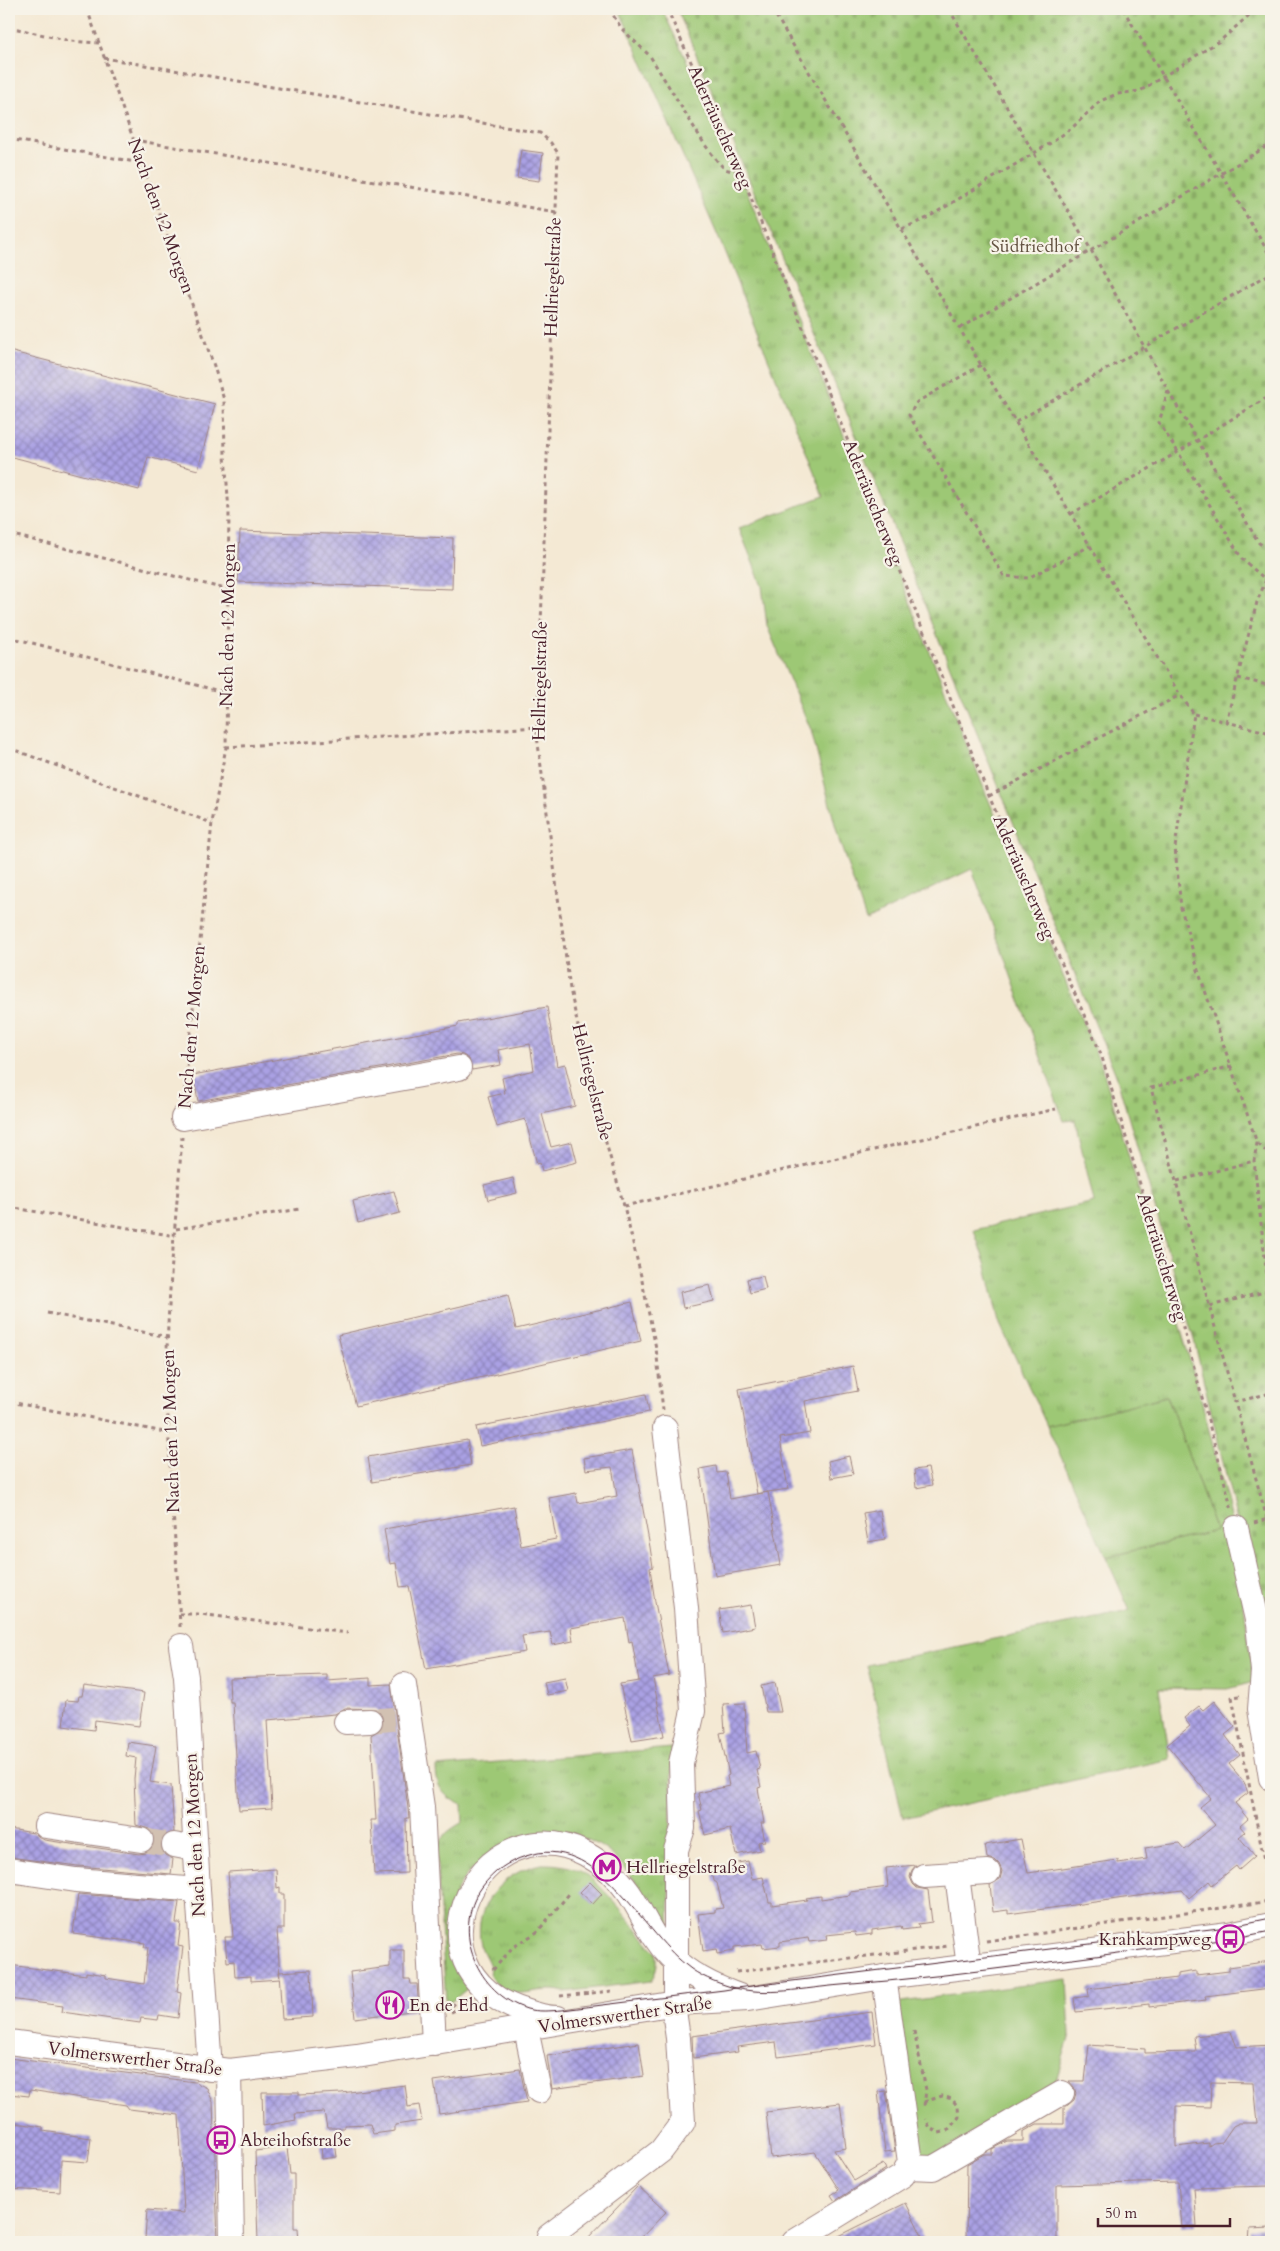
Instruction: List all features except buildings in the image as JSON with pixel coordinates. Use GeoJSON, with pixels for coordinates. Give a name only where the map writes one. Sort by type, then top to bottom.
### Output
{"type":"FeatureCollection","features":[{"type":"Feature","properties":{"kind":"street"},"geometry":{"type":"LineString","coordinates":[[183,1118],[459,1068]]}},
{"type":"Feature","properties":{"kind":"street"},"geometry":{"type":"LineString","coordinates":[[549,2236],[661,2151],[683,2122],[674,2004],[676,1850],[683,1828],[681,1763],[693,1711],[686,1608],[666,1428]]}},
{"type":"Feature","properties":{"kind":"street"},"geometry":{"type":"LineString","coordinates":[[1236,1528],[1258,1624],[1263,1671],[1260,1709],[1271,1778]]}},
{"type":"Feature","properties":{"kind":"street","name":"Nach den 12 Morgen"},"geometry":{"type":"LineString","coordinates":[[180,1646],[186,1677],[185,1847],[198,1890],[220,2070]]}},
{"type":"Feature","properties":{"kind":"street"},"geometry":{"type":"LineString","coordinates":[[404,1685],[407,1718],[422,1807],[434,2044]]}},
{"type":"Feature","properties":{"kind":"street"},"geometry":{"type":"LineString","coordinates":[[346,1722],[370,1721]]}},
{"type":"Feature","properties":{"kind":"street"},"geometry":{"type":"LineString","coordinates":[[46,1826],[140,1840]]}},
{"type":"Feature","properties":{"kind":"street"},"geometry":{"type":"LineString","coordinates":[[539,2091],[524,2020],[508,2006],[486,1992],[479,1992],[463,1955],[459,1934],[461,1917],[467,1899],[476,1882],[498,1858],[524,1846],[538,1843],[554,1843],[580,1850],[592,1856],[616,1876],[629,1893],[655,1940],[675,1961],[690,1973],[748,1999]]}},
{"type":"Feature","properties":{"kind":"street"},"geometry":{"type":"LineString","coordinates":[[9,1870],[76,1880],[198,1890]]}},
{"type":"Feature","properties":{"kind":"street"},"geometry":{"type":"LineString","coordinates":[[924,1876],[988,1872]]}},
{"type":"Feature","properties":{"kind":"street"},"geometry":{"type":"LineString","coordinates":[[957,1874],[967,1955]]}},
{"type":"Feature","properties":{"kind":"street","name":"Volmerswerther Straße"},"geometry":{"type":"LineString","coordinates":[[9,2042],[220,2070],[357,2056],[434,2044],[524,2020],[597,2017],[674,2004],[748,1999],[884,1977],[967,1955],[1229,1934],[1271,1925]]}},
{"type":"Feature","properties":{"kind":"street"},"geometry":{"type":"LineString","coordinates":[[794,2242],[903,2175],[910,2162],[884,1977]]}},
{"type":"Feature","properties":{"kind":"street"},"geometry":{"type":"LineString","coordinates":[[524,2020],[597,2017]]}},
{"type":"Feature","properties":{"kind":"street"},"geometry":{"type":"LineString","coordinates":[[220,2070],[232,2242]]}},
{"type":"Feature","properties":{"kind":"street"},"geometry":{"type":"LineString","coordinates":[[908,2167],[932,2168],[1062,2093]]}},
{"type":"Feature","properties":{"kind":"path","name":"Nach den 12 Morgen"},"geometry":{"type":"LineString","coordinates":[[87,9],[214,366],[224,400],[229,512],[226,747],[212,823],[183,1118],[168,1337],[169,1433],[180,1646]]}},
{"type":"Feature","properties":{"kind":"path"},"geometry":{"type":"LineString","coordinates":[[609,9],[622,30],[650,56],[718,162],[725,169],[732,171],[740,170]]}},
{"type":"Feature","properties":{"kind":"path","name":"Aderräuscherweg"},"geometry":{"type":"LineString","coordinates":[[667,9],[740,170],[989,796],[1101,1054],[1187,1341],[1236,1528]]}},
{"type":"Feature","properties":{"kind":"path"},"geometry":{"type":"LineString","coordinates":[[772,9],[981,365],[1180,695],[1194,714],[1271,733]]}},
{"type":"Feature","properties":{"kind":"path"},"geometry":{"type":"LineString","coordinates":[[949,9],[1091,250],[1168,390],[1259,543],[1271,551]]}},
{"type":"Feature","properties":{"kind":"path"},"geometry":{"type":"LineString","coordinates":[[1123,9],[1271,257]]}},
{"type":"Feature","properties":{"kind":"path"},"geometry":{"type":"LineString","coordinates":[[902,230],[926,218],[1034,154],[1073,127],[1104,98],[1116,94],[1140,91],[1163,77],[1221,40],[1256,9]]}},
{"type":"Feature","properties":{"kind":"path"},"geometry":{"type":"LineString","coordinates":[[9,27],[70,41],[99,43]]}},
{"type":"Feature","properties":{"kind":"path","name":"Hellriegelstraße"},"geometry":{"type":"LineString","coordinates":[[104,58],[540,133],[558,153],[538,727],[570,990],[594,1097],[624,1206],[656,1348],[666,1428]]}},
{"type":"Feature","properties":{"kind":"path"},"geometry":{"type":"LineString","coordinates":[[9,139],[142,163]]}},
{"type":"Feature","properties":{"kind":"path"},"geometry":{"type":"LineString","coordinates":[[134,140],[556,212]]}},
{"type":"Feature","properties":{"kind":"path"},"geometry":{"type":"LineString","coordinates":[[960,328],[1271,144]]}},
{"type":"Feature","properties":{"kind":"path"},"geometry":{"type":"LineString","coordinates":[[1016,422],[1271,273]]}},
{"type":"Feature","properties":{"kind":"path"},"geometry":{"type":"LineString","coordinates":[[981,365],[917,402],[909,415],[1004,576],[1028,578],[1090,546]]}},
{"type":"Feature","properties":{"kind":"path"},"geometry":{"type":"LineString","coordinates":[[1168,390],[1158,423],[1178,452],[1242,558],[1266,580],[1271,582]]}},
{"type":"Feature","properties":{"kind":"path"},"geometry":{"type":"LineString","coordinates":[[1071,514],[1271,395]]}},
{"type":"Feature","properties":{"kind":"path"},"geometry":{"type":"LineString","coordinates":[[9,534],[229,590]]}},
{"type":"Feature","properties":{"kind":"path"},"geometry":{"type":"LineString","coordinates":[[1226,722],[1257,602],[1266,580],[1271,574]]}},
{"type":"Feature","properties":{"kind":"path"},"geometry":{"type":"LineString","coordinates":[[9,637],[227,693]]}},
{"type":"Feature","properties":{"kind":"path"},"geometry":{"type":"LineString","coordinates":[[1238,678],[1271,686]]}},
{"type":"Feature","properties":{"kind":"path"},"geometry":{"type":"LineString","coordinates":[[989,796],[1180,695]]}},
{"type":"Feature","properties":{"kind":"path"},"geometry":{"type":"LineString","coordinates":[[1194,714],[1175,848],[1180,898],[1198,970],[1258,1143],[1271,1156]]}},
{"type":"Feature","properties":{"kind":"path"},"geometry":{"type":"LineString","coordinates":[[226,747],[538,727]]}},
{"type":"Feature","properties":{"kind":"path"},"geometry":{"type":"LineString","coordinates":[[9,748],[212,823]]}},
{"type":"Feature","properties":{"kind":"path"},"geometry":{"type":"LineString","coordinates":[[1232,1066],[1151,1088],[1268,1519]]}},
{"type":"Feature","properties":{"kind":"path"},"geometry":{"type":"LineString","coordinates":[[624,1206],[1056,1109]]}},
{"type":"Feature","properties":{"kind":"path"},"geometry":{"type":"LineString","coordinates":[[1258,1143],[1254,1161],[1271,1311]]}},
{"type":"Feature","properties":{"kind":"path"},"geometry":{"type":"LineString","coordinates":[[1176,1181],[1254,1161]]}},
{"type":"Feature","properties":{"kind":"path"},"geometry":{"type":"LineString","coordinates":[[9,1207],[175,1236]]}},
{"type":"Feature","properties":{"kind":"path"},"geometry":{"type":"LineString","coordinates":[[176,1229],[300,1209]]}},
{"type":"Feature","properties":{"kind":"path"},"geometry":{"type":"LineString","coordinates":[[1210,1306],[1268,1290]]}},
{"type":"Feature","properties":{"kind":"path"},"geometry":{"type":"LineString","coordinates":[[47,1313],[168,1337]]}},
{"type":"Feature","properties":{"kind":"path"},"geometry":{"type":"LineString","coordinates":[[1235,1402],[1271,1393]]}},
{"type":"Feature","properties":{"kind":"path"},"geometry":{"type":"LineString","coordinates":[[10,1402],[169,1433]]}},
{"type":"Feature","properties":{"kind":"path"},"geometry":{"type":"LineString","coordinates":[[179,1614],[200,1614],[348,1633]]}},
{"type":"Feature","properties":{"kind":"path"},"geometry":{"type":"LineString","coordinates":[[479,1992],[454,2003],[448,2013],[479,1992],[512,1948],[537,1932],[569,1894]]}},
{"type":"Feature","properties":{"kind":"path"},"geometry":{"type":"LineString","coordinates":[[728,1973],[967,1955],[1271,1901]]}},
{"type":"Feature","properties":{"kind":"path"},"geometry":{"type":"LineString","coordinates":[[554,1996],[566,1997],[615,1990]]}},
{"type":"Feature","properties":{"kind":"path"},"geometry":{"type":"LineString","coordinates":[[911,2025],[926,2090],[924,2102],[924,2114],[930,2128],[939,2133],[947,2131],[959,2117],[958,2107],[952,2098],[942,2096],[924,2102]]}},
{"type":"Feature","properties":{"kind":"green space"},"geometry":{"type":"Polygon","coordinates":[[[619,9],[662,9],[739,171],[987,796],[1103,1070],[1198,1387],[1234,1528],[1254,1682],[1227,1689],[1159,1688],[1170,1759],[903,1818],[867,1665],[1130,1611],[1106,1557],[1216,1531],[1167,1396],[1047,1426],[999,1322],[986,1266],[974,1230],[1094,1202],[1075,1120],[1064,1121],[972,869],[866,920],[839,840],[811,730],[767,626],[762,586],[739,528],[824,496],[723,248],[619,9]]]}},
{"type":"Feature","properties":{"kind":"green space","name":"Südfriedhof"},"geometry":{"type":"Polygon","coordinates":[[[677,9],[1271,9],[1271,1621],[1261,1622],[1194,1340],[1116,1075],[828,367],[677,9]]]}},
{"type":"Feature","properties":{"kind":"green space"},"geometry":{"type":"Polygon","coordinates":[[[1167,1396],[1216,1531],[1106,1557],[1047,1426],[1167,1396]]]}},
{"type":"Feature","properties":{"kind":"green space"},"geometry":{"type":"Polygon","coordinates":[[[672,1748],[669,1940],[640,1888],[612,1854],[584,1838],[571,1834],[553,1833],[474,1868],[461,1883],[450,1913],[450,1945],[454,1961],[468,1988],[452,2001],[446,2002],[436,1848],[447,1833],[463,1822],[462,1805],[450,1799],[442,1791],[436,1774],[436,1767],[672,1748]]]}},
{"type":"Feature","properties":{"kind":"green space"},"geometry":{"type":"Polygon","coordinates":[[[541,1864],[575,1869],[585,1874],[604,1890],[656,1952],[656,1967],[651,1981],[564,1992],[543,1990],[514,1993],[506,1991],[497,1985],[490,1975],[489,1964],[481,1946],[479,1931],[481,1917],[493,1893],[503,1883],[514,1874],[541,1864]]]}},
{"type":"Feature","properties":{"kind":"green space"},"geometry":{"type":"Polygon","coordinates":[[[1067,1979],[1070,2035],[1053,2090],[924,2161],[916,2146],[895,2003],[1067,1979]]]}},
{"type":"Feature","properties":{"kind":"tunnel"},"geometry":{"type":"LineString","coordinates":[[370,1721],[403,1718]]}},
{"type":"Feature","properties":{"kind":"tunnel"},"geometry":{"type":"LineString","coordinates":[[141,1840],[174,1845]]}},
{"type":"Feature","properties":{"kind":"tram line"},"geometry":{"type":"LineString","coordinates":[[1271,1918],[1227,1927],[736,1988],[724,1990],[562,2010],[544,2011],[527,2009],[510,2001],[495,1990],[483,1975],[474,1959],[469,1941],[469,1923],[473,1904],[482,1887],[491,1876],[519,1858],[552,1852],[575,1858],[596,1870],[616,1888],[669,1949],[691,1969],[713,1981],[731,1987],[745,1990],[786,1991],[938,1976],[1230,1939],[1271,1931]]}},
{"type":"Feature","properties":{"kind":"place","name":"Hellriegelstraße"},"geometry":{"type":"Point","coordinates":[607,1867]}},
{"type":"Feature","properties":{"kind":"place","name":"Krahkampweg"},"geometry":{"type":"Point","coordinates":[1230,1939]}},
{"type":"Feature","properties":{"kind":"place","name":"En de Ehd"},"geometry":{"type":"Point","coordinates":[390,2005]}},
{"type":"Feature","properties":{"kind":"place","name":"Abteihofstraße"},"geometry":{"type":"Point","coordinates":[221,2140]}}]}
